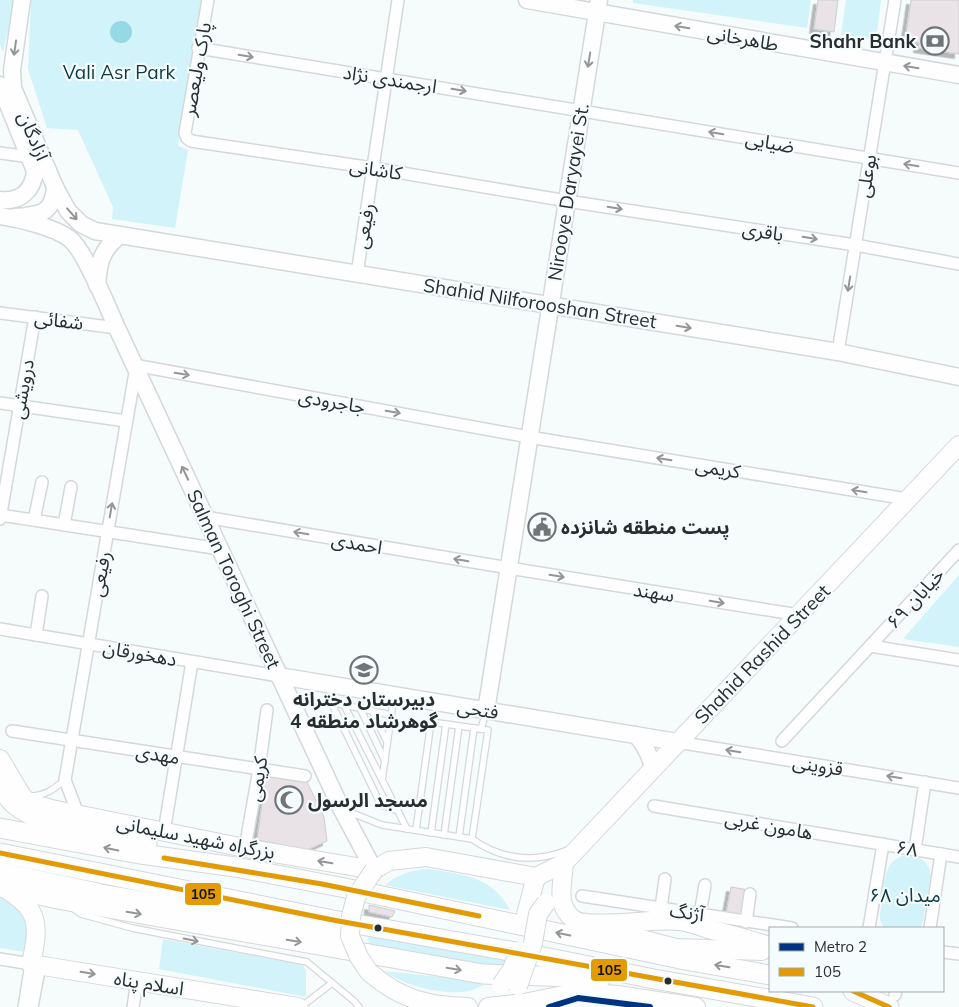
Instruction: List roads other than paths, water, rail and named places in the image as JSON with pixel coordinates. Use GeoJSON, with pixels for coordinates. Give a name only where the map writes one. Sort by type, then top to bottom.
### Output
{"type":"FeatureCollection","features":[{"type":"Feature","properties":{"kind":"highway"},"geometry":{"type":"LineString","coordinates":[[0,780],[3,790],[10,801],[19,809],[33,816],[159,846],[234,867]]}},
{"type":"Feature","properties":{"kind":"highway"},"geometry":{"type":"LineString","coordinates":[[0,828],[134,853],[234,867],[340,887],[685,960],[769,974]]}},
{"type":"Feature","properties":{"kind":"highway"},"geometry":{"type":"LineString","coordinates":[[0,852],[334,920],[813,1007]]}},
{"type":"Feature","properties":{"kind":"highway"},"geometry":{"type":"LineString","coordinates":[[2,882],[63,900],[483,974],[654,979]]}},
{"type":"Feature","properties":{"kind":"highway"},"geometry":{"type":"LineString","coordinates":[[2,882],[98,892]]}},
{"type":"Feature","properties":{"kind":"highway"},"geometry":{"type":"LineString","coordinates":[[858,992],[885,997]]}},
{"type":"Feature","properties":{"kind":"main road","name":"آزادگان"},"geometry":{"type":"LineString","coordinates":[[22,0],[12,70],[13,88],[55,187],[68,211],[81,224],[96,231],[120,235]]}},
{"type":"Feature","properties":{"kind":"main road","name":"طاهرخانی"},"geometry":{"type":"LineString","coordinates":[[526,0],[598,6],[884,63],[959,75]]}},
{"type":"Feature","properties":{"kind":"main road","name":"Nirooye Daryayei St."},"geometry":{"type":"LineString","coordinates":[[486,711],[598,6]]}},
{"type":"Feature","properties":{"kind":"main road"},"geometry":{"type":"LineString","coordinates":[[0,85],[35,171],[34,182],[20,197],[10,201],[0,200]]}},
{"type":"Feature","properties":{"kind":"main road"},"geometry":{"type":"LineString","coordinates":[[4,217],[39,213],[49,208],[54,200],[55,187]]}},
{"type":"Feature","properties":{"kind":"main road","name":"Salman Toroghi Street"},"geometry":{"type":"LineString","coordinates":[[4,217],[42,227],[70,239],[80,251],[98,286],[340,808],[374,870]]}},
{"type":"Feature","properties":{"kind":"main road"},"geometry":{"type":"LineString","coordinates":[[98,286],[98,270],[102,254],[120,235]]}},
{"type":"Feature","properties":{"kind":"main road","name":"Shahid Nilforooshan Street"},"geometry":{"type":"LineString","coordinates":[[120,235],[838,352],[959,378]]}},
{"type":"Feature","properties":{"kind":"main road","name":"Shahid Rashid Street"},"geometry":{"type":"LineString","coordinates":[[536,876],[564,863],[959,444]]}},
{"type":"Feature","properties":{"kind":"main road","name":"فتحی"},"geometry":{"type":"LineString","coordinates":[[279,676],[677,742]]}},
{"type":"Feature","properties":{"kind":"main road"},"geometry":{"type":"LineString","coordinates":[[636,735],[648,751],[653,768]]}},
{"type":"Feature","properties":{"kind":"main road"},"geometry":{"type":"LineString","coordinates":[[0,760],[22,796]]}},
{"type":"Feature","properties":{"kind":"main road","name":"بزرگراه شهید سلیمانی"},"geometry":{"type":"LineString","coordinates":[[22,796],[29,803],[51,809],[245,848],[374,870]]}},
{"type":"Feature","properties":{"kind":"main road"},"geometry":{"type":"LineString","coordinates":[[468,1007],[421,1003],[386,987],[369,972],[359,957],[350,936],[351,916],[356,897],[374,870],[389,862],[426,857],[536,876],[517,960],[509,986]]}},
{"type":"Feature","properties":{"kind":"main road"},"geometry":{"type":"LineString","coordinates":[[487,1007],[509,986],[533,943],[538,914],[553,902],[560,889],[564,863]]}},
{"type":"Feature","properties":{"kind":"main road"},"geometry":{"type":"LineString","coordinates":[[2,882],[27,905],[32,913],[36,931],[36,965]]}},
{"type":"Feature","properties":{"kind":"main road"},"geometry":{"type":"LineString","coordinates":[[98,892],[350,936]]}},
{"type":"Feature","properties":{"kind":"main road"},"geometry":{"type":"LineString","coordinates":[[553,902],[577,922],[676,948],[769,951]]}},
{"type":"Feature","properties":{"kind":"main road"},"geometry":{"type":"LineString","coordinates":[[591,925],[620,922],[678,921],[769,946]]}},
{"type":"Feature","properties":{"kind":"main road","name":"اسلام پناه"},"geometry":{"type":"LineString","coordinates":[[36,965],[300,1007]]}},
{"type":"Feature","properties":{"kind":"main road"},"geometry":{"type":"LineString","coordinates":[[509,986],[554,996]]}},
{"type":"Feature","properties":{"kind":"main road"},"geometry":{"type":"LineString","coordinates":[[487,1007],[524,1003],[578,992],[617,1001],[696,1007]]}},
{"type":"Feature","properties":{"kind":"street","name":"پارک ولیعصر"},"geometry":{"type":"LineString","coordinates":[[187,138],[185,133],[198,48],[208,0]]}},
{"type":"Feature","properties":{"kind":"street","name":"رفیعی"},"geometry":{"type":"LineString","coordinates":[[357,274],[398,0]]}},
{"type":"Feature","properties":{"kind":"street","name":"بوعلی"},"geometry":{"type":"LineString","coordinates":[[838,352],[895,0]]}},
{"type":"Feature","properties":{"kind":"street","name":"ارجمندی نژاد"},"geometry":{"type":"LineString","coordinates":[[198,48],[581,110]]}},
{"type":"Feature","properties":{"kind":"street","name":"ضیایی"},"geometry":{"type":"LineString","coordinates":[[581,110],[959,173]]}},
{"type":"Feature","properties":{"kind":"street","name":"کاشانی"},"geometry":{"type":"LineString","coordinates":[[187,138],[190,141],[372,168],[567,201]]}},
{"type":"Feature","properties":{"kind":"street"},"geometry":{"type":"LineString","coordinates":[[0,153],[30,157]]}},
{"type":"Feature","properties":{"kind":"street","name":"باقری"},"geometry":{"type":"LineString","coordinates":[[567,201],[855,245],[959,264]]}},
{"type":"Feature","properties":{"kind":"street","name":"شفائی"},"geometry":{"type":"LineString","coordinates":[[0,313],[117,328]]}},
{"type":"Feature","properties":{"kind":"street","name":"درویشی"},"geometry":{"type":"LineString","coordinates":[[0,516],[35,317]]}},
{"type":"Feature","properties":{"kind":"street","name":"رفیعی"},"geometry":{"type":"LineString","coordinates":[[65,780],[135,366]]}},
{"type":"Feature","properties":{"kind":"street","name":"جاجرودی"},"geometry":{"type":"LineString","coordinates":[[135,366],[530,437]]}},
{"type":"Feature","properties":{"kind":"street"},"geometry":{"type":"LineString","coordinates":[[0,403],[126,421]]}},
{"type":"Feature","properties":{"kind":"street","name":"کریمی"},"geometry":{"type":"LineString","coordinates":[[530,437],[907,499]]}},
{"type":"Feature","properties":{"kind":"street"},"geometry":{"type":"LineString","coordinates":[[34,520],[42,482]]}},
{"type":"Feature","properties":{"kind":"street"},"geometry":{"type":"LineString","coordinates":[[64,525],[71,488]]}},
{"type":"Feature","properties":{"kind":"street"},"geometry":{"type":"LineString","coordinates":[[0,516],[220,549]]}},
{"type":"Feature","properties":{"kind":"street","name":"احمدی"},"geometry":{"type":"LineString","coordinates":[[205,517],[509,568]]}},
{"type":"Feature","properties":{"kind":"street","name":"خیابان ۶۹"},"geometry":{"type":"LineString","coordinates":[[782,741],[959,550]]}},
{"type":"Feature","properties":{"kind":"street","name":"سهند"},"geometry":{"type":"LineString","coordinates":[[509,568],[799,615]]}},
{"type":"Feature","properties":{"kind":"street"},"geometry":{"type":"LineString","coordinates":[[36,635],[42,596]]}},
{"type":"Feature","properties":{"kind":"street","name":"دهخورقان"},"geometry":{"type":"LineString","coordinates":[[0,629],[279,676]]}},
{"type":"Feature","properties":{"kind":"street","name":"خیابان ۶۹"},"geometry":{"type":"LineString","coordinates":[[870,646],[959,660]]}},
{"type":"Feature","properties":{"kind":"street"},"geometry":{"type":"LineString","coordinates":[[164,832],[192,662]]}},
{"type":"Feature","properties":{"kind":"street","name":"کریمی"},"geometry":{"type":"LineString","coordinates":[[245,848],[259,770],[267,710]]}},
{"type":"Feature","properties":{"kind":"street","name":"مهدی"},"geometry":{"type":"LineString","coordinates":[[12,732],[305,776]]}},
{"type":"Feature","properties":{"kind":"street","name":"قزوینی"},"geometry":{"type":"LineString","coordinates":[[677,742],[959,788]]}},
{"type":"Feature","properties":{"kind":"street"},"geometry":{"type":"LineString","coordinates":[[65,780],[78,814]]}},
{"type":"Feature","properties":{"kind":"street"},"geometry":{"type":"LineString","coordinates":[[915,850],[925,782]]}},
{"type":"Feature","properties":{"kind":"street","name":"هامون غربی"},"geometry":{"type":"LineString","coordinates":[[654,806],[883,844]]}},
{"type":"Feature","properties":{"kind":"street","name":"۶۸"},"geometry":{"type":"LineString","coordinates":[[869,927],[883,844],[941,854],[930,927]]}},
{"type":"Feature","properties":{"kind":"street"},"geometry":{"type":"LineString","coordinates":[[941,854],[959,856]]}},
{"type":"Feature","properties":{"kind":"street"},"geometry":{"type":"LineString","coordinates":[[661,908],[665,879]]}},
{"type":"Feature","properties":{"kind":"street"},"geometry":{"type":"LineString","coordinates":[[700,914],[705,885]]}},
{"type":"Feature","properties":{"kind":"street"},"geometry":{"type":"LineString","coordinates":[[746,922],[750,894]]}},
{"type":"Feature","properties":{"kind":"street","name":"آژنگ"},"geometry":{"type":"LineString","coordinates":[[582,896],[784,927]]}},
{"type":"Feature","properties":{"kind":"street"},"geometry":{"type":"LineString","coordinates":[[944,952],[959,954]]}},
{"type":"Feature","properties":{"kind":"street","name":"اسلام پناه"},"geometry":{"type":"LineString","coordinates":[[0,959],[36,965]]}},
{"type":"Feature","properties":{"kind":"street"},"geometry":{"type":"LineString","coordinates":[[24,1007],[36,965]]}},
{"type":"Feature","properties":{"kind":"street"},"geometry":{"type":"LineString","coordinates":[[32,1007],[36,965]]}},
{"type":"Feature","properties":{"kind":"street"},"geometry":{"type":"LineString","coordinates":[[133,1007],[137,981]]}},
{"type":"Feature","properties":{"kind":"lane"},"geometry":{"type":"LineString","coordinates":[[382,780],[394,695]]}},
{"type":"Feature","properties":{"kind":"lane"},"geometry":{"type":"LineString","coordinates":[[391,715],[331,702],[381,805],[398,811]]}},
{"type":"Feature","properties":{"kind":"lane"},"geometry":{"type":"LineString","coordinates":[[344,705],[407,829]]}},
{"type":"Feature","properties":{"kind":"lane"},"geometry":{"type":"LineString","coordinates":[[360,708],[385,761]]}},
{"type":"Feature","properties":{"kind":"lane"},"geometry":{"type":"LineString","coordinates":[[372,711],[387,742]]}},
{"type":"Feature","properties":{"kind":"lane"},"geometry":{"type":"LineString","coordinates":[[459,837],[478,728],[486,711]]}},
{"type":"Feature","properties":{"kind":"lane"},"geometry":{"type":"LineString","coordinates":[[383,713],[390,726]]}},
{"type":"Feature","properties":{"kind":"lane"},"geometry":{"type":"LineString","coordinates":[[416,830],[431,722],[478,728],[488,730],[472,839]]}},
{"type":"Feature","properties":{"kind":"lane"},"geometry":{"type":"LineString","coordinates":[[431,833],[446,724]]}},
{"type":"Feature","properties":{"kind":"lane"},"geometry":{"type":"LineString","coordinates":[[444,835],[459,726]]}},
{"type":"Feature","properties":{"kind":"lane"},"geometry":{"type":"LineString","coordinates":[[22,796],[38,796],[53,790],[65,780]]}},
{"type":"Feature","properties":{"kind":"lane"},"geometry":{"type":"LineString","coordinates":[[340,808],[382,825],[472,839],[484,848],[509,856],[535,859],[552,857],[580,845]]}},
{"type":"Feature","properties":{"kind":"lane"},"geometry":{"type":"LineString","coordinates":[[63,900],[81,914],[132,928],[307,962],[359,1007]]}},
{"type":"Feature","properties":{"kind":"lane"},"geometry":{"type":"LineString","coordinates":[[300,1007],[332,983]]}},
{"type":"Feature","properties":{"kind":"water"},"geometry":{"type":"Polygon","coordinates":[[[121,21],[129,24],[132,32],[129,40],[121,43],[113,40],[110,32],[113,24],[121,21]]]}},
{"type":"Feature","properties":{"kind":"metro line","name":"2"},"geometry":{"type":"LineString","coordinates":[[549,1007],[578,998],[650,1007]]}},
{"type":"Feature","properties":{"kind":"place","name":"Shahr Bank"},"geometry":{"type":"Point","coordinates":[935,41]}},
{"type":"Feature","properties":{"kind":"place","name":"پست منطقه شانزده"},"geometry":{"type":"Point","coordinates":[542,527]}},
{"type":"Feature","properties":{"kind":"place","name":"دبیرستان دخترانه گوهرشاد منطقه 4"},"geometry":{"type":"Point","coordinates":[364,670]}},
{"type":"Feature","properties":{"kind":"place","name":"مسجد الرسول"},"geometry":{"type":"Point","coordinates":[289,800]}},
{"type":"Feature","properties":{"kind":"park label","name":"Vali Asr Park"},"geometry":{"type":"Point","coordinates":[119,72]}},
{"type":"Feature","properties":{"kind":"park label","name":"میدان ۶۸"},"geometry":{"type":"Point","coordinates":[905,895]}}]}
